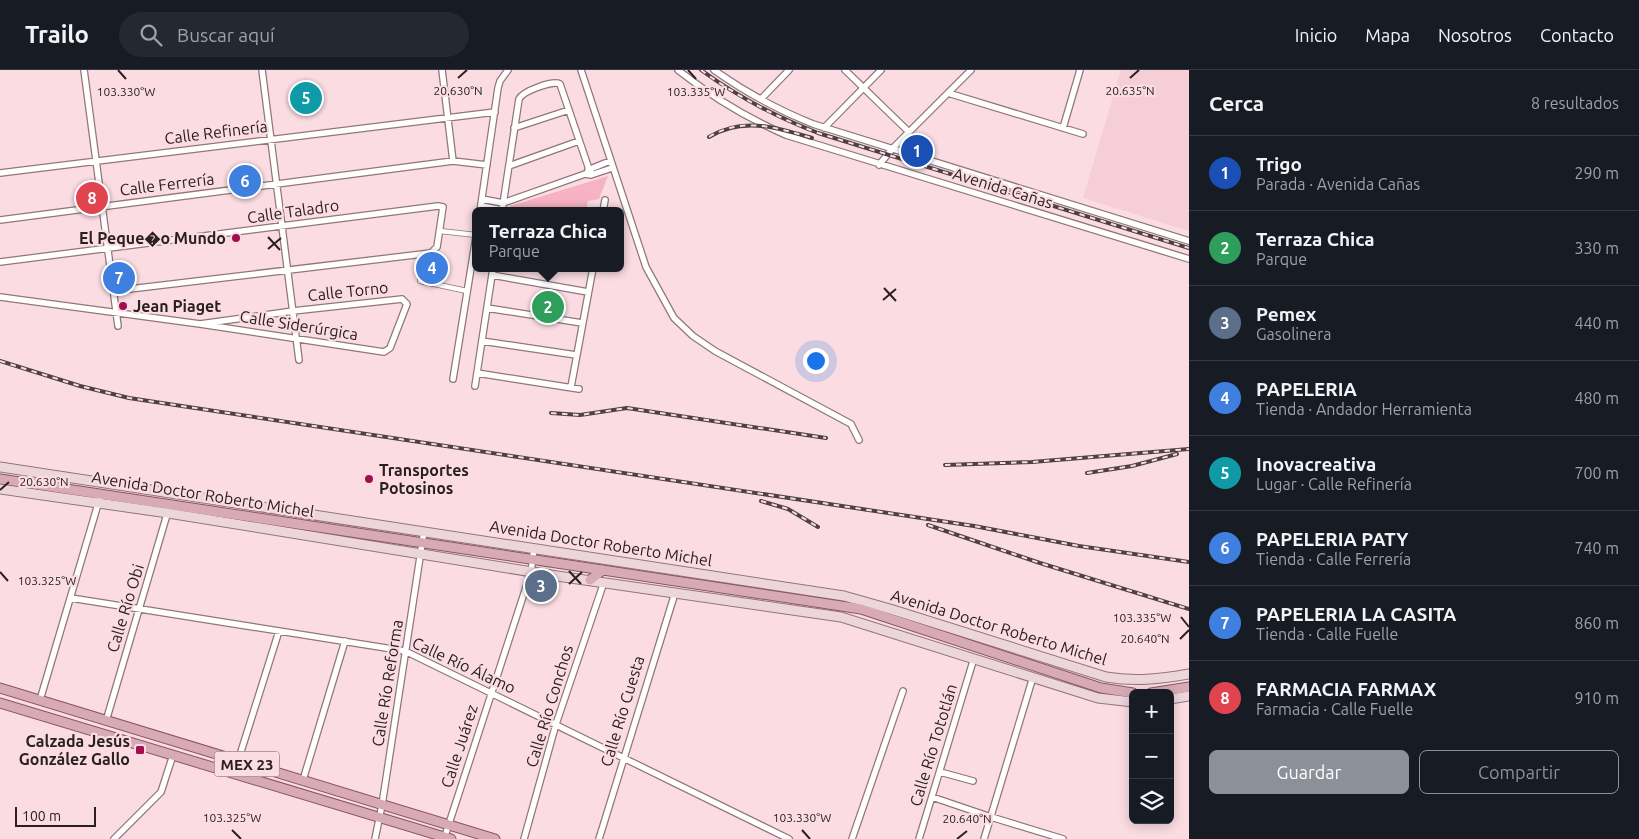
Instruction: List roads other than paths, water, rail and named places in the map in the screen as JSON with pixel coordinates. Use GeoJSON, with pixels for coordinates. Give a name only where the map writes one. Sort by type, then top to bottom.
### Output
{"type":"FeatureCollection","features":[{"type":"Feature","properties":{"kind":"main road","name":"Avenida Doctor Roberto Michel"},"geometry":{"type":"LineString","coordinates":[[0,467],[844,596],[1088,672],[1123,680],[1148,680],[1189,674]]}},
{"type":"Feature","properties":{"kind":"main road","name":"Avenida Doctor Roberto Michel"},"geometry":{"type":"LineString","coordinates":[[0,479],[101,494],[421,554],[841,617],[1098,698],[1129,702]]}},
{"type":"Feature","properties":{"kind":"main road","name":"Avenida Doctor Roberto Michel"},"geometry":{"type":"LineString","coordinates":[[0,488],[98,504],[169,508],[422,543],[861,609],[1101,688],[1129,692]]}},
{"type":"Feature","properties":{"kind":"main road"},"geometry":{"type":"LineString","coordinates":[[590,580],[604,570]]}},
{"type":"Feature","properties":{"kind":"main road"},"geometry":{"type":"LineString","coordinates":[[676,581],[678,570]]}},
{"type":"Feature","properties":{"kind":"main road"},"geometry":{"type":"LineString","coordinates":[[921,642],[925,630]]}},
{"type":"Feature","properties":{"kind":"main road"},"geometry":{"type":"LineString","coordinates":[[1011,658],[1015,649]]}},
{"type":"Feature","properties":{"kind":"main road"},"geometry":{"type":"LineString","coordinates":[[1174,689],[1189,687]]}},
{"type":"Feature","properties":{"kind":"main road","name":"MEX 23"},"geometry":{"type":"LineString","coordinates":[[0,688],[495,839]]}},
{"type":"Feature","properties":{"kind":"main road"},"geometry":{"type":"LineString","coordinates":[[1174,698],[1189,696]]}},
{"type":"Feature","properties":{"kind":"main road","name":"MEX 23"},"geometry":{"type":"LineString","coordinates":[[0,702],[447,838]]}},
{"type":"Feature","properties":{"kind":"main road"},"geometry":{"type":"LineString","coordinates":[[76,711],[90,730]]}},
{"type":"Feature","properties":{"kind":"street"},"geometry":{"type":"LineString","coordinates":[[84,70],[118,326]]}},
{"type":"Feature","properties":{"kind":"street"},"geometry":{"type":"LineString","coordinates":[[262,70],[299,360]]}},
{"type":"Feature","properties":{"kind":"street"},"geometry":{"type":"LineString","coordinates":[[442,70],[453,161]]}},
{"type":"Feature","properties":{"kind":"street"},"geometry":{"type":"LineString","coordinates":[[480,207],[500,81],[508,70]]}},
{"type":"Feature","properties":{"kind":"street"},"geometry":{"type":"LineString","coordinates":[[581,70],[646,266],[674,318],[683,328],[716,351],[851,424],[859,440]]}},
{"type":"Feature","properties":{"kind":"street","name":"Avenida Cañas"},"geometry":{"type":"LineString","coordinates":[[678,70],[719,100],[762,125],[786,136],[1189,259]]}},
{"type":"Feature","properties":{"kind":"street","name":"Avenida Cañas"},"geometry":{"type":"LineString","coordinates":[[714,70],[791,115],[824,128],[1189,241]]}},
{"type":"Feature","properties":{"kind":"street"},"geometry":{"type":"LineString","coordinates":[[761,99],[789,70]]}},
{"type":"Feature","properties":{"kind":"street"},"geometry":{"type":"LineString","coordinates":[[845,70],[909,132]]}},
{"type":"Feature","properties":{"kind":"street"},"geometry":{"type":"LineString","coordinates":[[824,128],[881,70]]}},
{"type":"Feature","properties":{"kind":"street"},"geometry":{"type":"LineString","coordinates":[[880,165],[909,132],[971,70]]}},
{"type":"Feature","properties":{"kind":"street"},"geometry":{"type":"LineString","coordinates":[[1063,128],[1080,70]]}},
{"type":"Feature","properties":{"kind":"street"},"geometry":{"type":"LineString","coordinates":[[502,207],[518,99],[521,94],[555,82],[562,86],[588,173]]}},
{"type":"Feature","properties":{"kind":"street"},"geometry":{"type":"LineString","coordinates":[[948,93],[1083,134]]}},
{"type":"Feature","properties":{"kind":"street"},"geometry":{"type":"LineString","coordinates":[[514,128],[569,110]]}},
{"type":"Feature","properties":{"kind":"street","name":"Calle Refinería"},"geometry":{"type":"LineString","coordinates":[[0,173],[495,112]]}},
{"type":"Feature","properties":{"kind":"street"},"geometry":{"type":"LineString","coordinates":[[509,166],[580,141]]}},
{"type":"Feature","properties":{"kind":"street","name":"Calle Ferrería"},"geometry":{"type":"LineString","coordinates":[[0,220],[453,161],[487,165]]}},
{"type":"Feature","properties":{"kind":"street"},"geometry":{"type":"LineString","coordinates":[[588,173],[610,161]]}},
{"type":"Feature","properties":{"kind":"street"},"geometry":{"type":"LineString","coordinates":[[482,199],[503,203],[588,173],[612,168]]}},
{"type":"Feature","properties":{"kind":"street"},"geometry":{"type":"LineString","coordinates":[[604,207],[605,200]]}},
{"type":"Feature","properties":{"kind":"street","name":"Calle Taladro"},"geometry":{"type":"LineString","coordinates":[[0,262],[441,206],[443,210],[440,231]]}},
{"type":"Feature","properties":{"kind":"street"},"geometry":{"type":"LineString","coordinates":[[113,291],[425,253],[434,251],[437,247],[440,231],[472,235]]}},
{"type":"Feature","properties":{"kind":"street"},"geometry":{"type":"LineString","coordinates":[[425,253],[420,281],[467,291]]}},
{"type":"Feature","properties":{"kind":"street"},"geometry":{"type":"LineString","coordinates":[[453,379],[472,260]]}},
{"type":"Feature","properties":{"kind":"street"},"geometry":{"type":"LineString","coordinates":[[475,386],[492,272]]}},
{"type":"Feature","properties":{"kind":"street"},"geometry":{"type":"LineString","coordinates":[[570,387],[591,272]]}},
{"type":"Feature","properties":{"kind":"street"},"geometry":{"type":"LineString","coordinates":[[492,275],[588,292]]}},
{"type":"Feature","properties":{"kind":"street","name":"Calle Siderúrgica"},"geometry":{"type":"LineString","coordinates":[[0,297],[386,351]]}},
{"type":"Feature","properties":{"kind":"street","name":"Calle Torno"},"geometry":{"type":"LineString","coordinates":[[200,324],[402,299],[407,306],[390,348],[386,351]]}},
{"type":"Feature","properties":{"kind":"street"},"geometry":{"type":"LineString","coordinates":[[487,308],[582,323]]}},
{"type":"Feature","properties":{"kind":"street"},"geometry":{"type":"LineString","coordinates":[[482,341],[576,355]]}},
{"type":"Feature","properties":{"kind":"street"},"geometry":{"type":"LineString","coordinates":[[477,373],[579,389]]}},
{"type":"Feature","properties":{"kind":"street"},"geometry":{"type":"LineString","coordinates":[[40,700],[101,494]]}},
{"type":"Feature","properties":{"kind":"street","name":"Calle Río Obi"},"geometry":{"type":"LineString","coordinates":[[106,721],[169,508]]}},
{"type":"Feature","properties":{"kind":"street","name":"Calle Río Reforma"},"geometry":{"type":"LineString","coordinates":[[375,839],[424,531]]}},
{"type":"Feature","properties":{"kind":"street","name":"Calle Juárez"},"geometry":{"type":"LineString","coordinates":[[447,838],[448,825],[531,572],[534,548]]}},
{"type":"Feature","properties":{"kind":"street","name":"Calle Río Conchos"},"geometry":{"type":"LineString","coordinates":[[524,839],[556,724],[604,582]]}},
{"type":"Feature","properties":{"kind":"street","name":"Calle Río Cuesta"},"geometry":{"type":"LineString","coordinates":[[598,839],[674,593]]}},
{"type":"Feature","properties":{"kind":"street","name":"Calle Río Álamo"},"geometry":{"type":"LineString","coordinates":[[70,598],[405,651],[789,839]]}},
{"type":"Feature","properties":{"kind":"street"},"geometry":{"type":"LineString","coordinates":[[238,761],[279,631]]}},
{"type":"Feature","properties":{"kind":"street"},"geometry":{"type":"LineString","coordinates":[[303,780],[345,641]]}},
{"type":"Feature","properties":{"kind":"street","name":"Calle Río Tototlán"},"geometry":{"type":"LineString","coordinates":[[919,839],[974,658]]}},
{"type":"Feature","properties":{"kind":"street"},"geometry":{"type":"LineString","coordinates":[[984,839],[1033,677]]}},
{"type":"Feature","properties":{"kind":"street"},"geometry":{"type":"LineString","coordinates":[[852,839],[903,691]]}},
{"type":"Feature","properties":{"kind":"street"},"geometry":{"type":"LineString","coordinates":[[114,839],[161,792],[173,755]]}},
{"type":"Feature","properties":{"kind":"street"},"geometry":{"type":"LineString","coordinates":[[940,772],[972,781]]}},
{"type":"Feature","properties":{"kind":"street"},"geometry":{"type":"LineString","coordinates":[[932,797],[1063,839]]}},
{"type":"Feature","properties":{"kind":"railway"},"geometry":{"type":"LineString","coordinates":[[701,70],[758,106],[818,133],[1189,248]]}},
{"type":"Feature","properties":{"kind":"railway"},"geometry":{"type":"LineString","coordinates":[[709,137],[722,131],[748,125],[773,128],[812,138]]}},
{"type":"Feature","properties":{"kind":"railway"},"geometry":{"type":"LineString","coordinates":[[0,361],[80,386],[129,398],[974,526],[1079,546],[1189,562]]}},
{"type":"Feature","properties":{"kind":"railway"},"geometry":{"type":"LineString","coordinates":[[551,413],[580,415],[627,408],[826,438]]}},
{"type":"Feature","properties":{"kind":"railway"},"geometry":{"type":"LineString","coordinates":[[945,465],[1032,462],[1189,449]]}},
{"type":"Feature","properties":{"kind":"railway"},"geometry":{"type":"LineString","coordinates":[[1087,473],[1132,466],[1177,454]]}},
{"type":"Feature","properties":{"kind":"railway"},"geometry":{"type":"LineString","coordinates":[[761,501],[788,509],[818,527]]}},
{"type":"Feature","properties":{"kind":"railway"},"geometry":{"type":"LineString","coordinates":[[928,525],[1040,563],[1189,609]]}},
{"type":"Feature","properties":{"kind":"place","name":"Inovacreativa"},"geometry":{"type":"Point","coordinates":[306,98]}},
{"type":"Feature","properties":{"kind":"place","name":"Trigo"},"geometry":{"type":"Point","coordinates":[917,151]}},
{"type":"Feature","properties":{"kind":"place","name":"PAPELERIA PATY"},"geometry":{"type":"Point","coordinates":[245,181]}},
{"type":"Feature","properties":{"kind":"place","name":"FARMACIA FARMAX"},"geometry":{"type":"Point","coordinates":[92,198]}},
{"type":"Feature","properties":{"kind":"place","name":"El Peque�o Mundo"},"geometry":{"type":"Point","coordinates":[236,238]}},
{"type":"Feature","properties":{"kind":"place","name":"PAPELERIA"},"geometry":{"type":"Point","coordinates":[432,268]}},
{"type":"Feature","properties":{"kind":"place","name":"PAPELERIA LA CASITA"},"geometry":{"type":"Point","coordinates":[119,278]}},
{"type":"Feature","properties":{"kind":"place","name":"Jean Piaget"},"geometry":{"type":"Point","coordinates":[123,306]}},
{"type":"Feature","properties":{"kind":"place","name":"Terraza Chica"},"geometry":{"type":"Point","coordinates":[548,307]}},
{"type":"Feature","properties":{"kind":"place","name":"Transportes Potosinos"},"geometry":{"type":"Point","coordinates":[369,479]}},
{"type":"Feature","properties":{"kind":"place","name":"Pemex"},"geometry":{"type":"Point","coordinates":[541,586]}},
{"type":"Feature","properties":{"kind":"place","name":"Calzada Jesús González Gallo"},"geometry":{"type":"Point","coordinates":[140,750]}}]}
